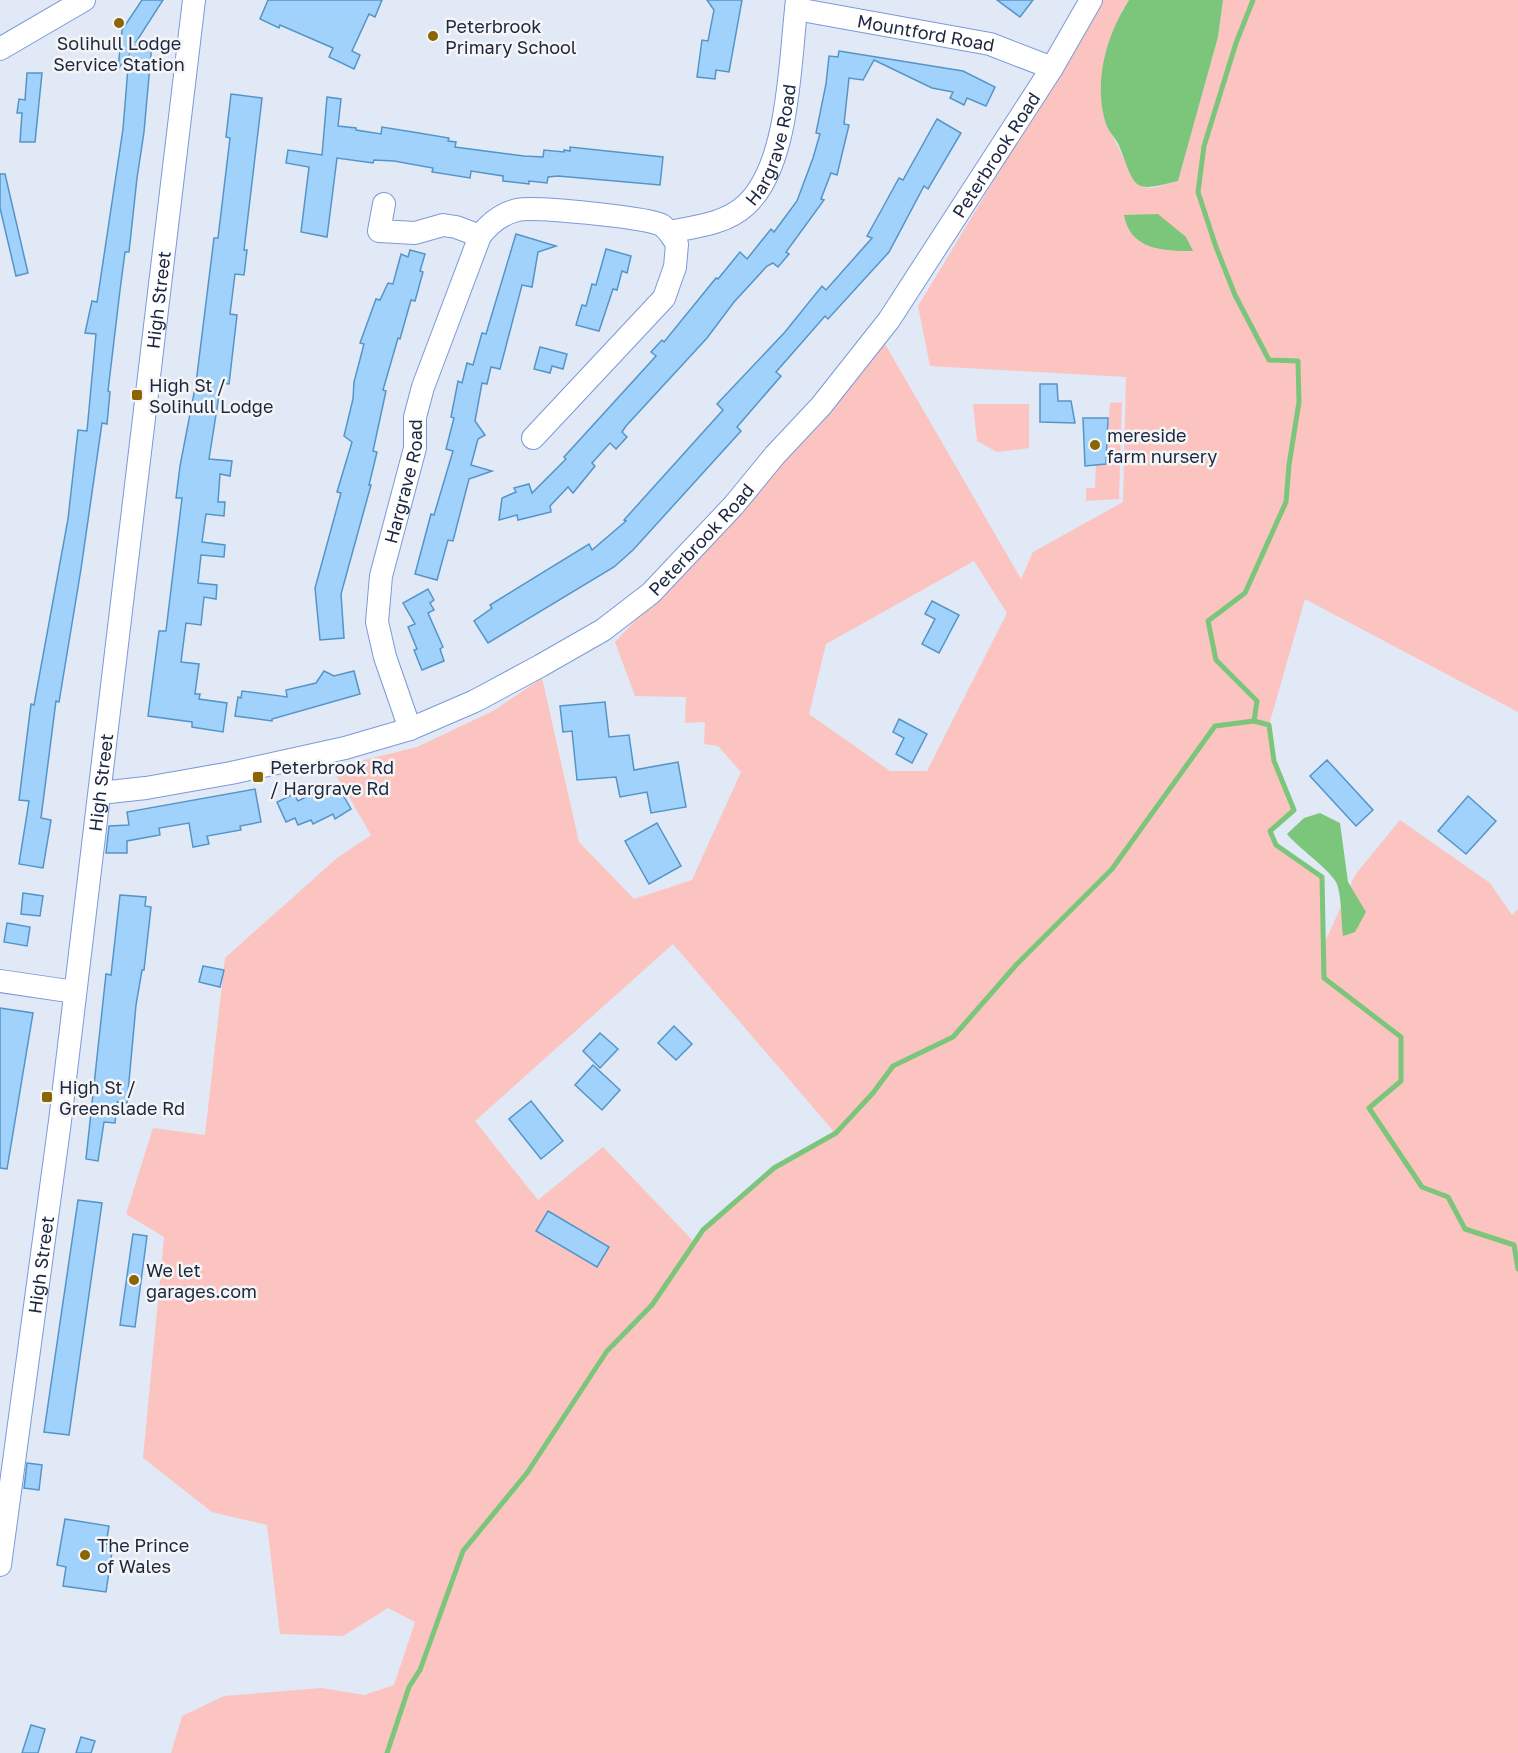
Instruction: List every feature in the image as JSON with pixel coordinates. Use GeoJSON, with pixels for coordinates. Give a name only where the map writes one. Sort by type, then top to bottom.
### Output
{"type":"FeatureCollection","features":[{"type":"Feature","properties":{"kind":"street"},"geometry":{"type":"LineString","coordinates":[[0,49],[84,0]]}},
{"type":"Feature","properties":{"kind":"street","name":"High Street"},"geometry":{"type":"LineString","coordinates":[[0,1565],[100,793],[194,0]]}},
{"type":"Feature","properties":{"kind":"street","name":"Peterbrook Road"},"geometry":{"type":"LineString","coordinates":[[100,793],[146,788],[250,769],[345,748],[410,729],[475,700],[603,630],[651,593],[687,557],[821,406],[889,320],[1052,68],[1091,0]]}},
{"type":"Feature","properties":{"kind":"street","name":"Mountford Road"},"geometry":{"type":"LineString","coordinates":[[796,4],[990,44],[1052,68]]}},
{"type":"Feature","properties":{"kind":"street","name":"Hargrave Road"},"geometry":{"type":"LineString","coordinates":[[410,729],[385,657],[377,622],[381,576],[415,448],[415,417],[423,387],[480,236],[490,223],[516,210],[543,209],[661,224],[669,232],[722,220],[746,206],[766,178],[782,130],[796,4]]}},
{"type":"Feature","properties":{"kind":"street"},"geometry":{"type":"LineString","coordinates":[[384,204],[379,231],[416,233],[443,225],[480,236]]}},
{"type":"Feature","properties":{"kind":"street"},"geometry":{"type":"LineString","coordinates":[[533,438],[664,298],[675,267],[677,244],[669,232]]}},
{"type":"Feature","properties":{"kind":"street"},"geometry":{"type":"LineString","coordinates":[[0,981],[75,992]]}},
{"type":"Feature","properties":{"kind":"shaded area"},"geometry":{"type":"Polygon","coordinates":[[[1103,0],[1129,0],[1122,10],[1106,125],[1136,179],[1142,187],[1153,188],[1178,181],[1218,37],[1223,0],[1518,0],[1518,712],[1305,599],[1269,725],[1274,761],[1294,810],[1270,831],[1276,845],[1322,877],[1322,949],[1355,875],[1400,820],[1490,883],[1512,915],[1518,909],[1518,1753],[171,1753],[182,1716],[224,1696],[322,1688],[364,1695],[394,1685],[415,1622],[388,1608],[343,1636],[280,1634],[267,1525],[212,1512],[143,1458],[164,1237],[126,1214],[153,1128],[205,1135],[225,958],[337,858],[371,835],[332,768],[417,747],[493,711],[542,678],[579,842],[634,899],[692,880],[741,772],[718,746],[704,744],[705,722],[685,723],[686,697],[635,696],[615,642],[761,487],[885,344],[1021,579],[1033,552],[1123,502],[1126,377],[930,366],[918,306],[1103,0]],[[974,561],[826,644],[809,714],[890,771],[927,771],[1007,613],[974,561]],[[673,944],[475,1121],[538,1200],[603,1147],[695,1243],[703,1230],[774,1168],[835,1133],[673,944]]]}},
{"type":"Feature","properties":{"kind":"shaded area"},"geometry":{"type":"Polygon","coordinates":[[[1129,0],[1223,0],[1218,37],[1178,181],[1152,187],[1144,187],[1133,180],[1119,145],[1107,127],[1102,108],[1102,76],[1108,44],[1129,0]]]}},
{"type":"Feature","properties":{"kind":"shaded area"},"geometry":{"type":"Polygon","coordinates":[[[1158,214],[1186,237],[1193,251],[1160,249],[1141,242],[1127,227],[1124,215],[1158,214]]]}},
{"type":"Feature","properties":{"kind":"shaded area"},"geometry":{"type":"Polygon","coordinates":[[[1122,402],[1119,499],[1086,501],[1086,488],[1095,488],[1096,465],[1106,464],[1110,403],[1122,402]]]}},
{"type":"Feature","properties":{"kind":"shaded area"},"geometry":{"type":"Polygon","coordinates":[[[973,404],[1029,404],[1029,448],[997,452],[977,441],[973,404]]]}},
{"type":"Feature","properties":{"kind":"shaded area"},"geometry":{"type":"Polygon","coordinates":[[[1320,813],[1340,823],[1348,882],[1366,912],[1355,932],[1343,936],[1339,890],[1334,878],[1287,834],[1304,818],[1320,813]]]}},
{"type":"Feature","properties":{"kind":"building"},"geometry":{"type":"Polygon","coordinates":[[[142,0],[163,0],[136,42],[152,43],[144,132],[129,252],[125,252],[120,290],[108,391],[110,392],[107,424],[102,423],[59,702],[56,701],[41,818],[51,820],[43,868],[19,864],[29,801],[19,800],[31,704],[34,705],[68,519],[78,430],[87,431],[96,334],[85,333],[92,301],[97,302],[123,129],[129,55],[118,69],[122,30],[142,0]]]}},
{"type":"Feature","properties":{"kind":"building"},"geometry":{"type":"Polygon","coordinates":[[[268,0],[382,0],[375,17],[369,14],[352,51],[360,55],[354,69],[329,57],[333,48],[280,25],[279,28],[260,19],[268,0]]]}},
{"type":"Feature","properties":{"kind":"building"},"geometry":{"type":"Polygon","coordinates":[[[707,0],[742,0],[729,72],[716,70],[715,79],[697,77],[702,40],[708,41],[714,10],[707,0]]]}},
{"type":"Feature","properties":{"kind":"building"},"geometry":{"type":"Polygon","coordinates":[[[997,0],[1033,0],[1020,17],[997,0]]]}},
{"type":"Feature","properties":{"kind":"building"},"geometry":{"type":"Polygon","coordinates":[[[839,51],[963,71],[995,87],[986,106],[967,98],[964,105],[950,98],[953,92],[932,88],[874,60],[863,80],[849,78],[844,124],[849,125],[837,175],[831,173],[821,199],[824,200],[786,252],[789,254],[778,267],[773,263],[767,266],[734,302],[707,338],[626,426],[622,432],[627,437],[616,449],[610,443],[592,463],[595,466],[573,493],[568,487],[550,506],[551,512],[518,520],[517,515],[499,520],[502,498],[516,492],[514,488],[529,484],[532,493],[566,459],[564,457],[656,356],[651,352],[662,340],[664,342],[716,278],[718,279],[740,252],[747,259],[771,229],[774,232],[797,201],[820,134],[816,133],[829,56],[838,57],[839,51]]]}},
{"type":"Feature","properties":{"kind":"building"},"geometry":{"type":"Polygon","coordinates":[[[27,73],[42,73],[35,142],[20,142],[22,113],[17,113],[19,99],[25,100],[27,73]]]}},
{"type":"Feature","properties":{"kind":"building"},"geometry":{"type":"Polygon","coordinates":[[[231,94],[262,98],[244,250],[247,250],[244,275],[235,274],[230,314],[237,315],[229,384],[221,383],[209,459],[232,461],[230,476],[220,474],[218,502],[225,502],[224,516],[206,514],[202,542],[225,545],[224,557],[201,555],[198,583],[217,585],[216,599],[204,597],[201,625],[186,623],[181,662],[199,664],[195,694],[200,694],[199,699],[227,703],[223,732],[192,727],[192,722],[148,716],[159,631],[166,631],[182,498],[176,498],[196,383],[214,238],[218,238],[230,138],[226,137],[231,94]]]}},
{"type":"Feature","properties":{"kind":"building"},"geometry":{"type":"Polygon","coordinates":[[[327,97],[341,99],[338,126],[356,128],[356,130],[381,134],[382,127],[449,138],[448,141],[456,142],[455,147],[524,156],[543,157],[544,150],[564,152],[564,150],[570,151],[570,147],[663,157],[660,185],[558,176],[548,177],[547,183],[529,181],[529,184],[503,181],[503,176],[471,171],[470,178],[432,172],[433,168],[394,161],[374,160],[373,163],[337,158],[327,237],[301,232],[309,167],[286,163],[288,150],[322,155],[327,97]]]}},
{"type":"Feature","properties":{"kind":"building"},"geometry":{"type":"Polygon","coordinates":[[[937,119],[961,133],[928,189],[924,186],[889,252],[828,319],[825,316],[776,372],[781,376],[737,427],[741,431],[633,550],[614,567],[488,643],[474,621],[492,608],[490,605],[589,544],[592,550],[626,521],[624,520],[723,410],[717,404],[785,332],[822,286],[826,290],[872,238],[867,236],[899,178],[903,180],[937,119]]]}},
{"type":"Feature","properties":{"kind":"building"},"geometry":{"type":"Polygon","coordinates":[[[0,174],[5,174],[28,273],[16,276],[0,208],[0,174]]]}},
{"type":"Feature","properties":{"kind":"building"},"geometry":{"type":"Polygon","coordinates":[[[516,234],[556,246],[538,252],[532,287],[522,285],[500,369],[491,367],[487,384],[482,383],[475,421],[485,435],[478,439],[471,465],[492,471],[469,479],[453,541],[448,540],[437,580],[415,574],[431,514],[434,515],[453,451],[446,449],[454,418],[451,417],[458,381],[462,383],[467,363],[473,365],[482,333],[486,334],[516,234]]]}},
{"type":"Feature","properties":{"kind":"building"},"geometry":{"type":"Polygon","coordinates":[[[606,249],[631,256],[627,273],[622,271],[617,290],[613,289],[599,331],[576,325],[582,305],[586,306],[592,284],[596,285],[606,249]]]}},
{"type":"Feature","properties":{"kind":"building"},"geometry":{"type":"Polygon","coordinates":[[[410,250],[425,254],[420,271],[423,272],[415,301],[411,300],[400,339],[398,338],[383,390],[386,391],[373,451],[377,452],[369,485],[371,485],[341,594],[344,638],[320,640],[315,588],[341,493],[337,492],[352,442],[344,436],[364,344],[360,343],[376,299],[380,300],[388,283],[393,284],[401,254],[408,257],[410,250]]]}},
{"type":"Feature","properties":{"kind":"building"},"geometry":{"type":"Polygon","coordinates":[[[540,347],[567,354],[563,369],[552,366],[550,373],[534,369],[540,347]]]}},
{"type":"Feature","properties":{"kind":"building"},"geometry":{"type":"Polygon","coordinates":[[[1040,384],[1057,384],[1058,401],[1071,401],[1075,423],[1040,422],[1040,384]]]}},
{"type":"Feature","properties":{"kind":"building"},"geometry":{"type":"Polygon","coordinates":[[[1083,418],[1108,418],[1106,464],[1085,466],[1083,418]]]}},
{"type":"Feature","properties":{"kind":"building"},"geometry":{"type":"Polygon","coordinates":[[[428,589],[434,600],[430,603],[434,610],[428,613],[443,647],[440,649],[444,661],[422,670],[408,627],[415,624],[403,603],[428,589]]]}},
{"type":"Feature","properties":{"kind":"building"},"geometry":{"type":"Polygon","coordinates":[[[932,601],[959,615],[939,653],[922,644],[935,619],[925,614],[932,601]]]}},
{"type":"Feature","properties":{"kind":"building"},"geometry":{"type":"Polygon","coordinates":[[[324,671],[334,676],[354,671],[360,694],[272,719],[272,721],[235,716],[238,697],[241,698],[242,691],[287,697],[286,690],[316,683],[324,671]]]}},
{"type":"Feature","properties":{"kind":"building"},"geometry":{"type":"Polygon","coordinates":[[[605,702],[609,737],[629,735],[634,770],[678,762],[686,807],[651,813],[647,792],[620,797],[616,777],[577,780],[572,731],[563,732],[560,706],[605,702]]]}},
{"type":"Feature","properties":{"kind":"building"},"geometry":{"type":"Polygon","coordinates":[[[899,719],[927,734],[912,763],[896,754],[904,738],[893,732],[899,719]]]}},
{"type":"Feature","properties":{"kind":"building"},"geometry":{"type":"Polygon","coordinates":[[[1327,760],[1373,810],[1356,826],[1310,776],[1327,760]]]}},
{"type":"Feature","properties":{"kind":"building"},"geometry":{"type":"Polygon","coordinates":[[[338,786],[351,809],[335,819],[333,814],[313,824],[311,820],[298,825],[295,818],[286,822],[277,802],[294,794],[298,801],[318,791],[320,796],[338,786]]]}},
{"type":"Feature","properties":{"kind":"building"},"geometry":{"type":"Polygon","coordinates":[[[255,789],[261,822],[240,826],[241,830],[207,836],[209,844],[193,847],[189,823],[159,828],[160,835],[127,841],[127,853],[106,853],[109,826],[129,825],[127,812],[255,789]]]}},
{"type":"Feature","properties":{"kind":"building"},"geometry":{"type":"Polygon","coordinates":[[[1468,796],[1496,821],[1466,854],[1438,831],[1468,796]]]}},
{"type":"Feature","properties":{"kind":"building"},"geometry":{"type":"Polygon","coordinates":[[[657,823],[681,866],[649,884],[625,841],[657,823]]]}},
{"type":"Feature","properties":{"kind":"building"},"geometry":{"type":"Polygon","coordinates":[[[23,893],[43,896],[40,916],[21,914],[23,893]]]}},
{"type":"Feature","properties":{"kind":"building"},"geometry":{"type":"Polygon","coordinates":[[[120,895],[146,897],[145,906],[151,907],[144,970],[142,970],[136,1005],[127,1103],[117,1102],[115,1123],[104,1122],[98,1161],[86,1159],[106,974],[111,975],[120,895]]]}},
{"type":"Feature","properties":{"kind":"building"},"geometry":{"type":"Polygon","coordinates":[[[7,923],[30,927],[27,946],[4,942],[7,923]]]}},
{"type":"Feature","properties":{"kind":"building"},"geometry":{"type":"Polygon","coordinates":[[[203,966],[224,970],[220,987],[199,982],[203,966]]]}},
{"type":"Feature","properties":{"kind":"building"},"geometry":{"type":"Polygon","coordinates":[[[0,1008],[33,1013],[7,1169],[0,1168],[0,1008]]]}},
{"type":"Feature","properties":{"kind":"building"},"geometry":{"type":"Polygon","coordinates":[[[674,1026],[692,1044],[676,1060],[658,1043],[674,1026]]]}},
{"type":"Feature","properties":{"kind":"building"},"geometry":{"type":"Polygon","coordinates":[[[600,1033],[618,1049],[600,1068],[583,1051],[600,1033]]]}},
{"type":"Feature","properties":{"kind":"building"},"geometry":{"type":"Polygon","coordinates":[[[593,1065],[620,1090],[602,1110],[575,1085],[593,1065]]]}},
{"type":"Feature","properties":{"kind":"building"},"geometry":{"type":"Polygon","coordinates":[[[531,1101],[563,1141],[541,1159],[509,1119],[531,1101]]]}},
{"type":"Feature","properties":{"kind":"building"},"geometry":{"type":"Polygon","coordinates":[[[78,1200],[102,1203],[69,1435],[44,1432],[78,1200]]]}},
{"type":"Feature","properties":{"kind":"building"},"geometry":{"type":"Polygon","coordinates":[[[548,1211],[609,1247],[597,1267],[536,1231],[548,1211]]]}},
{"type":"Feature","properties":{"kind":"building","name":"We let garages.com"},"geometry":{"type":"Polygon","coordinates":[[[133,1234],[147,1236],[135,1327],[120,1325],[133,1234]]]}},
{"type":"Feature","properties":{"kind":"building"},"geometry":{"type":"Polygon","coordinates":[[[27,1463],[42,1465],[39,1490],[24,1488],[27,1463]]]}},
{"type":"Feature","properties":{"kind":"building","name":"The Prince of Wales"},"geometry":{"type":"Polygon","coordinates":[[[65,1519],[109,1526],[106,1544],[113,1545],[106,1592],[63,1586],[66,1567],[57,1565],[65,1519]]]}},
{"type":"Feature","properties":{"kind":"building"},"geometry":{"type":"Polygon","coordinates":[[[31,1725],[45,1729],[38,1753],[22,1753],[31,1725]]]}},
{"type":"Feature","properties":{"kind":"building"},"geometry":{"type":"Polygon","coordinates":[[[81,1737],[95,1741],[91,1753],[76,1753],[81,1737]]]}},
{"type":"Feature","properties":{"kind":"waterway"},"geometry":{"type":"LineString","coordinates":[[1253,0],[1236,43],[1204,146],[1198,192],[1235,295],[1269,360],[1298,361],[1299,402],[1286,502],[1245,593],[1208,621],[1216,660],[1257,701],[1254,721]]}},
{"type":"Feature","properties":{"kind":"waterway"},"geometry":{"type":"LineString","coordinates":[[387,1753],[409,1687],[420,1670],[463,1551],[527,1473],[607,1351],[652,1305],[703,1230],[774,1168],[836,1133],[873,1093],[893,1066],[953,1037],[1017,964],[1112,869],[1215,726],[1254,721],[1269,725],[1274,761],[1294,810],[1270,831],[1276,845],[1322,877],[1324,978],[1401,1037],[1401,1081],[1369,1108],[1422,1187],[1448,1197],[1465,1229],[1514,1245],[1518,1269]]}},
{"type":"Feature","properties":{"kind":"place","name":"Solihull Lodge Service Station"},"geometry":{"type":"Point","coordinates":[119,23]}},
{"type":"Feature","properties":{"kind":"place","name":"Peterbrook Primary School"},"geometry":{"type":"Point","coordinates":[433,36]}},
{"type":"Feature","properties":{"kind":"place","name":"High St / Solihull Lodge"},"geometry":{"type":"Point","coordinates":[137,395]}},
{"type":"Feature","properties":{"kind":"place","name":"mereside farm nursery"},"geometry":{"type":"Point","coordinates":[1095,445]}},
{"type":"Feature","properties":{"kind":"place","name":"Peterbrook Rd / Hargrave Rd"},"geometry":{"type":"Point","coordinates":[258,777]}},
{"type":"Feature","properties":{"kind":"place","name":"High St / Greenslade Rd"},"geometry":{"type":"Point","coordinates":[47,1097]}},
{"type":"Feature","properties":{"kind":"place","name":"We let garages.com"},"geometry":{"type":"Point","coordinates":[134,1280]}},
{"type":"Feature","properties":{"kind":"place","name":"The Prince of Wales"},"geometry":{"type":"Point","coordinates":[85,1555]}}]}
